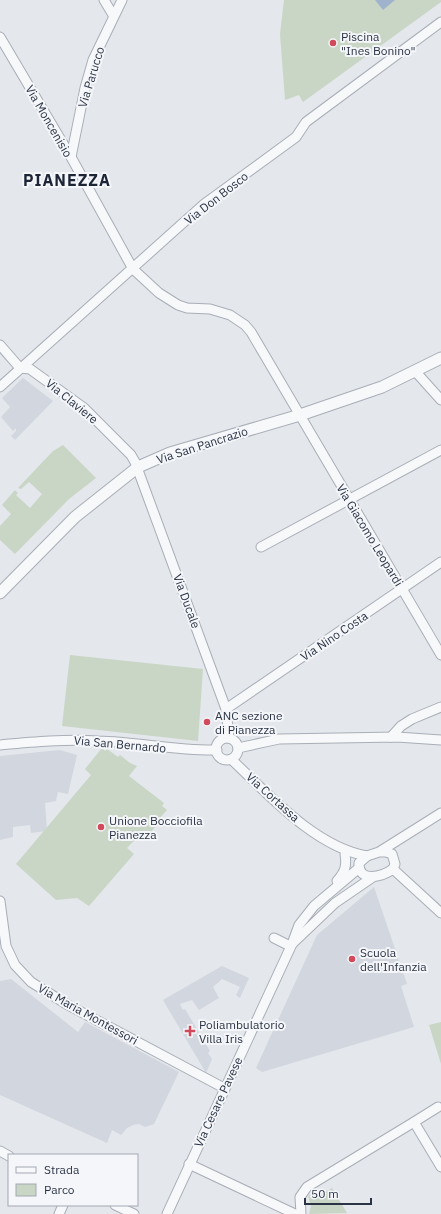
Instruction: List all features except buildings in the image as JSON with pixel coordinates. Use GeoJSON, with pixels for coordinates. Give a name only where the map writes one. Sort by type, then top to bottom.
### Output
{"type":"FeatureCollection","features":[{"type":"Feature","properties":{"kind":"street"},"geometry":{"type":"LineString","coordinates":[[104,0],[113,16]]}},
{"type":"Feature","properties":{"kind":"street","name":"Via Parucco"},"geometry":{"type":"LineString","coordinates":[[71,157],[85,88],[93,60],[122,0]]}},
{"type":"Feature","properties":{"kind":"street","name":"Via Don Bosco"},"geometry":{"type":"LineString","coordinates":[[0,387],[203,205],[296,137],[306,122],[441,22]]}},
{"type":"Feature","properties":{"kind":"street","name":"Via Moncenisio"},"geometry":{"type":"LineString","coordinates":[[0,37],[71,157],[133,269],[159,293],[178,305],[186,308],[210,309],[222,312],[245,325],[251,332],[300,415]]}},
{"type":"Feature","properties":{"kind":"street","name":"Via Claviere"},"geometry":{"type":"LineString","coordinates":[[0,345],[20,368],[30,369],[84,408],[132,455],[138,467]]}},
{"type":"Feature","properties":{"kind":"street","name":"Via San Pancrazio"},"geometry":{"type":"LineString","coordinates":[[0,593],[74,517],[138,467],[170,453],[300,415],[382,387],[441,358]]}},
{"type":"Feature","properties":{"kind":"street"},"geometry":{"type":"LineString","coordinates":[[415,371],[441,400]]}},
{"type":"Feature","properties":{"kind":"street","name":"Via Giacomo Leopardi"},"geometry":{"type":"LineString","coordinates":[[300,415],[441,655]]}},
{"type":"Feature","properties":{"kind":"street"},"geometry":{"type":"LineString","coordinates":[[260,547],[441,450]]}},
{"type":"Feature","properties":{"kind":"street","name":"Via Ducale"},"geometry":{"type":"LineString","coordinates":[[138,467],[226,709],[229,738]]}},
{"type":"Feature","properties":{"kind":"street","name":"Via Nino Costa"},"geometry":{"type":"LineString","coordinates":[[226,709],[230,708],[441,562]]}},
{"type":"Feature","properties":{"kind":"street"},"geometry":{"type":"LineString","coordinates":[[391,737],[401,726],[412,719],[441,707]]}},
{"type":"Feature","properties":{"kind":"street"},"geometry":{"type":"LineString","coordinates":[[238,748],[279,739],[391,737],[441,740]]}},
{"type":"Feature","properties":{"kind":"street"},"geometry":{"type":"LineString","coordinates":[[225,738],[234,740],[238,748],[236,755],[231,759],[223,758],[216,750],[220,741],[225,738]]}},
{"type":"Feature","properties":{"kind":"street","name":"Via San Bernardo"},"geometry":{"type":"LineString","coordinates":[[0,745],[70,740],[99,740],[195,751],[216,750]]}},
{"type":"Feature","properties":{"kind":"street","name":"Via Cortassa"},"geometry":{"type":"LineString","coordinates":[[231,759],[289,814],[337,846],[356,854],[367,856]]}},
{"type":"Feature","properties":{"kind":"street","name":"Via Cesare Pavese"},"geometry":{"type":"LineString","coordinates":[[167,1214],[299,925],[314,906],[367,856],[380,852],[441,813]]}},
{"type":"Feature","properties":{"kind":"street"},"geometry":{"type":"LineString","coordinates":[[394,867],[403,838]]}},
{"type":"Feature","properties":{"kind":"street","name":"Via Cortassa"},"geometry":{"type":"LineString","coordinates":[[337,846],[359,865]]}},
{"type":"Feature","properties":{"kind":"street"},"geometry":{"type":"LineString","coordinates":[[380,852],[392,854],[394,867],[441,913]]}},
{"type":"Feature","properties":{"kind":"street"},"geometry":{"type":"LineString","coordinates":[[327,894],[346,870],[345,854]]}},
{"type":"Feature","properties":{"kind":"street"},"geometry":{"type":"LineString","coordinates":[[359,865],[361,873],[366,877],[373,877]]}},
{"type":"Feature","properties":{"kind":"street","name":"Via Cesare Pavese"},"geometry":{"type":"LineString","coordinates":[[291,945],[335,903],[373,877],[394,867]]}},
{"type":"Feature","properties":{"kind":"street","name":"Via Maria Montessori"},"geometry":{"type":"LineString","coordinates":[[0,901],[6,946],[15,965],[31,982],[68,1005],[224,1088]]}},
{"type":"Feature","properties":{"kind":"street"},"geometry":{"type":"LineString","coordinates":[[274,938],[291,945]]}},
{"type":"Feature","properties":{"kind":"street"},"geometry":{"type":"LineString","coordinates":[[301,1214],[300,1197],[307,1187],[438,1107]]}},
{"type":"Feature","properties":{"kind":"street"},"geometry":{"type":"LineString","coordinates":[[414,1122],[441,1167]]}},
{"type":"Feature","properties":{"kind":"street"},"geometry":{"type":"LineString","coordinates":[[189,1164],[295,1214]]}},
{"type":"Feature","properties":{"kind":"street"},"geometry":{"type":"LineString","coordinates":[[117,1206],[134,1214]]}},
{"type":"Feature","properties":{"kind":"shaded area"},"geometry":{"type":"Polygon","coordinates":[[[23,378],[53,401],[15,440],[11,436],[16,431],[16,428],[13,431],[1,417],[10,407],[2,398],[23,378]]]}},
{"type":"Feature","properties":{"kind":"shaded area"},"geometry":{"type":"Polygon","coordinates":[[[60,750],[77,755],[68,794],[58,792],[56,801],[45,803],[47,831],[31,833],[30,825],[13,827],[13,837],[0,840],[0,756],[60,750]]]}},
{"type":"Feature","properties":{"kind":"shaded area","name":"Scuola dell'Infanzia"},"geometry":{"type":"Polygon","coordinates":[[[374,887],[407,984],[401,986],[414,1027],[262,1072],[256,1068],[317,935],[374,887]]]}},
{"type":"Feature","properties":{"kind":"shaded area","name":"Poliambulatorio Villa Iris"},"geometry":{"type":"Polygon","coordinates":[[[222,966],[249,978],[240,998],[236,995],[240,987],[222,979],[213,987],[219,998],[199,1010],[192,1000],[180,1004],[183,1010],[185,1009],[210,1051],[208,1053],[212,1059],[206,1073],[163,1000],[222,966]]]}},
{"type":"Feature","properties":{"kind":"shaded area"},"geometry":{"type":"Polygon","coordinates":[[[11,979],[78,1032],[85,1022],[179,1072],[154,1124],[145,1127],[139,1124],[133,1125],[127,1128],[121,1135],[112,1130],[107,1143],[0,1095],[0,981],[11,979]]]}},
{"type":"Feature","properties":{"kind":"green space","name":"Piscina \"Ines Bonino\""},"geometry":{"type":"Polygon","coordinates":[[[284,0],[441,0],[441,2],[303,102],[299,95],[285,100],[280,34],[284,0]]]}},
{"type":"Feature","properties":{"kind":"green space"},"geometry":{"type":"Polygon","coordinates":[[[63,445],[96,478],[69,499],[15,554],[0,540],[0,526],[11,514],[2,505],[15,490],[18,493],[16,495],[30,508],[42,494],[29,482],[21,489],[18,488],[53,451],[63,445]]]}},
{"type":"Feature","properties":{"kind":"green space"},"geometry":{"type":"Polygon","coordinates":[[[70,655],[203,669],[198,741],[62,726],[70,655]]]}},
{"type":"Feature","properties":{"kind":"green space","name":"Unione Bocciofila Pianezza"},"geometry":{"type":"Polygon","coordinates":[[[102,748],[105,751],[107,749],[118,757],[120,755],[130,763],[137,766],[129,776],[164,803],[162,806],[167,810],[146,838],[140,834],[127,848],[134,854],[89,906],[77,898],[56,900],[16,864],[91,775],[85,769],[102,748]]]}},
{"type":"Feature","properties":{"kind":"green space"},"geometry":{"type":"Polygon","coordinates":[[[441,1022],[441,1064],[429,1025],[441,1022]]]}},
{"type":"Feature","properties":{"kind":"green space"},"geometry":{"type":"Polygon","coordinates":[[[332,1188],[347,1213],[309,1214],[311,1206],[308,1196],[313,1193],[316,1198],[332,1188]]]}},
{"type":"Feature","properties":{"kind":"water"},"geometry":{"type":"Polygon","coordinates":[[[375,0],[395,0],[383,10],[375,0]]]}},
{"type":"Feature","properties":{"kind":"place","name":"Piscina \"Ines Bonino\""},"geometry":{"type":"Point","coordinates":[333,43]}},
{"type":"Feature","properties":{"kind":"place","name":"ANC sezione di Pianezza"},"geometry":{"type":"Point","coordinates":[207,722]}},
{"type":"Feature","properties":{"kind":"place","name":"Unione Bocciofila Pianezza"},"geometry":{"type":"Point","coordinates":[101,827]}},
{"type":"Feature","properties":{"kind":"place","name":"Scuola dell'Infanzia"},"geometry":{"type":"Point","coordinates":[352,959]}},
{"type":"Feature","properties":{"kind":"place","name":"Poliambulatorio Villa Iris"},"geometry":{"type":"Point","coordinates":[190,1031]}},
{"type":"Feature","properties":{"kind":"district","name":"PIANEZZA"},"geometry":{"type":"Point","coordinates":[67,180]}}]}
